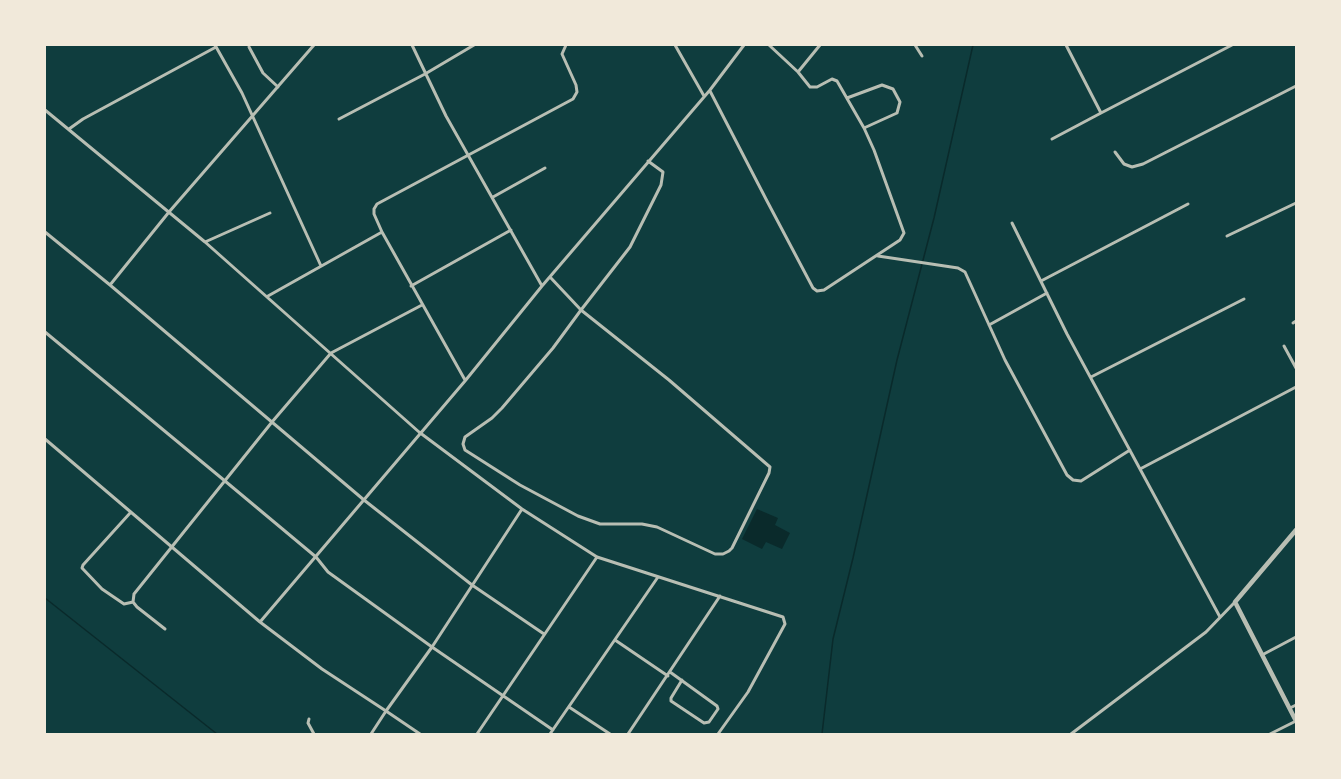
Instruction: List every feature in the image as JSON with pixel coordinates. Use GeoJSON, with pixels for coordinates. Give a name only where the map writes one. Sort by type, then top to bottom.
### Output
{"type":"FeatureCollection","features":[{"type":"Feature","properties":{"kind":"street"},"geometry":{"type":"LineString","coordinates":[[110,285],[314,45]]}},
{"type":"Feature","properties":{"kind":"street"},"geometry":{"type":"LineString","coordinates":[[412,45],[469,156],[542,286]]}},
{"type":"Feature","properties":{"kind":"street"},"geometry":{"type":"LineString","coordinates":[[339,119],[425,74],[474,45]]}},
{"type":"Feature","properties":{"kind":"street"},"geometry":{"type":"LineString","coordinates":[[465,381],[382,232],[374,209],[377,204],[573,99],[577,92],[576,85],[562,54],[566,45]]}},
{"type":"Feature","properties":{"kind":"street"},"geometry":{"type":"LineString","coordinates":[[675,45],[704,96]]}},
{"type":"Feature","properties":{"kind":"street"},"geometry":{"type":"LineString","coordinates":[[260,622],[710,90],[744,45]]}},
{"type":"Feature","properties":{"kind":"street"},"geometry":{"type":"LineString","coordinates":[[710,90],[813,288],[818,291],[824,290],[900,240],[904,233],[878,161],[864,128],[835,80],[832,79],[813,88],[769,45]]}},
{"type":"Feature","properties":{"kind":"street"},"geometry":{"type":"LineString","coordinates":[[798,72],[820,45]]}},
{"type":"Feature","properties":{"kind":"street"},"geometry":{"type":"LineString","coordinates":[[915,45],[922,56]]}},
{"type":"Feature","properties":{"kind":"street"},"geometry":{"type":"LineString","coordinates":[[1066,45],[1101,112]]}},
{"type":"Feature","properties":{"kind":"street"},"geometry":{"type":"LineString","coordinates":[[1052,139],[1232,45]]}},
{"type":"Feature","properties":{"kind":"street"},"geometry":{"type":"LineString","coordinates":[[69,129],[83,119],[216,46],[242,93],[321,266]]}},
{"type":"Feature","properties":{"kind":"street"},"geometry":{"type":"LineString","coordinates":[[249,47],[263,73],[278,87]]}},
{"type":"Feature","properties":{"kind":"street"},"geometry":{"type":"LineString","coordinates":[[847,99],[882,85],[893,89],[900,102],[897,113],[864,128]]}},
{"type":"Feature","properties":{"kind":"street"},"geometry":{"type":"LineString","coordinates":[[1115,152],[1124,164],[1132,166],[1143,164],[1296,86]]}},
{"type":"Feature","properties":{"kind":"street"},"geometry":{"type":"LineString","coordinates":[[45,110],[206,242],[419,432],[522,509],[597,558],[783,617],[785,624],[748,692],[718,734]]}},
{"type":"Feature","properties":{"kind":"street"},"geometry":{"type":"LineString","coordinates":[[550,277],[581,309],[669,380],[770,467],[729,551],[714,554],[657,527],[642,524],[600,524],[578,516],[520,485],[465,450],[463,444],[465,437],[502,408],[553,348],[581,309],[630,248],[661,185],[663,172],[648,161]]}},
{"type":"Feature","properties":{"kind":"street"},"geometry":{"type":"LineString","coordinates":[[493,197],[545,168]]}},
{"type":"Feature","properties":{"kind":"street"},"geometry":{"type":"LineString","coordinates":[[1227,236],[1296,203]]}},
{"type":"Feature","properties":{"kind":"street"},"geometry":{"type":"LineString","coordinates":[[1041,281],[1188,204]]}},
{"type":"Feature","properties":{"kind":"street"},"geometry":{"type":"LineString","coordinates":[[206,242],[270,213]]}},
{"type":"Feature","properties":{"kind":"street"},"geometry":{"type":"LineString","coordinates":[[1012,223],[1091,377],[1220,617]]}},
{"type":"Feature","properties":{"kind":"street"},"geometry":{"type":"LineString","coordinates":[[411,286],[511,230]]}},
{"type":"Feature","properties":{"kind":"street"},"geometry":{"type":"LineString","coordinates":[[45,232],[364,500],[472,585],[544,634]]}},
{"type":"Feature","properties":{"kind":"street"},"geometry":{"type":"LineString","coordinates":[[268,296],[382,232]]}},
{"type":"Feature","properties":{"kind":"street"},"geometry":{"type":"LineString","coordinates":[[876,256],[962,269],[967,275],[1005,360],[1067,475],[1072,480],[1081,481],[1130,450]]}},
{"type":"Feature","properties":{"kind":"street"},"geometry":{"type":"LineString","coordinates":[[989,325],[1047,293]]}},
{"type":"Feature","properties":{"kind":"street"},"geometry":{"type":"LineString","coordinates":[[1091,377],[1244,299]]}},
{"type":"Feature","properties":{"kind":"street"},"geometry":{"type":"LineString","coordinates":[[165,630],[137,607],[133,602],[134,594],[272,422],[331,353],[422,305]]}},
{"type":"Feature","properties":{"kind":"street"},"geometry":{"type":"LineString","coordinates":[[45,332],[316,557],[328,572],[553,730]]}},
{"type":"Feature","properties":{"kind":"street"},"geometry":{"type":"LineString","coordinates":[[1284,346],[1296,368]]}},
{"type":"Feature","properties":{"kind":"street"},"geometry":{"type":"LineString","coordinates":[[1140,469],[1296,387]]}},
{"type":"Feature","properties":{"kind":"street"},"geometry":{"type":"LineString","coordinates":[[45,440],[260,622],[322,669],[420,734]]}},
{"type":"Feature","properties":{"kind":"street"},"geometry":{"type":"LineString","coordinates":[[371,734],[432,647],[522,509]]}},
{"type":"Feature","properties":{"kind":"street"},"geometry":{"type":"LineString","coordinates":[[131,512],[82,568],[102,589],[124,604],[133,602]]}},
{"type":"Feature","properties":{"kind":"street"},"geometry":{"type":"LineString","coordinates":[[1071,734],[1206,632],[1235,602],[1296,530]]}},
{"type":"Feature","properties":{"kind":"street"},"geometry":{"type":"LineString","coordinates":[[477,734],[597,558]]}},
{"type":"Feature","properties":{"kind":"street"},"geometry":{"type":"LineString","coordinates":[[550,734],[658,577]]}},
{"type":"Feature","properties":{"kind":"street"},"geometry":{"type":"LineString","coordinates":[[628,734],[720,596]]}},
{"type":"Feature","properties":{"kind":"street"},"geometry":{"type":"LineString","coordinates":[[1235,602],[1296,721],[1270,734]]}},
{"type":"Feature","properties":{"kind":"street"},"geometry":{"type":"LineString","coordinates":[[1262,655],[1296,637]]}},
{"type":"Feature","properties":{"kind":"street"},"geometry":{"type":"LineString","coordinates":[[615,640],[682,680],[717,706],[718,709],[709,722],[704,723],[671,701],[682,680]]}},
{"type":"Feature","properties":{"kind":"street"},"geometry":{"type":"LineString","coordinates":[[1290,708],[1296,705]]}},
{"type":"Feature","properties":{"kind":"street"},"geometry":{"type":"LineString","coordinates":[[569,708],[610,734]]}},
{"type":"Feature","properties":{"kind":"street"},"geometry":{"type":"LineString","coordinates":[[309,719],[308,723],[314,734]]}},
{"type":"Feature","properties":{"kind":"water"},"geometry":{"type":"Polygon","coordinates":[[[757,509],[778,518],[775,525],[790,533],[782,549],[766,542],[762,549],[742,539],[757,509]]]}},
{"type":"Feature","properties":{"kind":"waterway"},"geometry":{"type":"LineString","coordinates":[[822,734],[833,639],[973,45]]}},
{"type":"Feature","properties":{"kind":"waterway"},"geometry":{"type":"LineString","coordinates":[[45,598],[217,734]]}}]}
